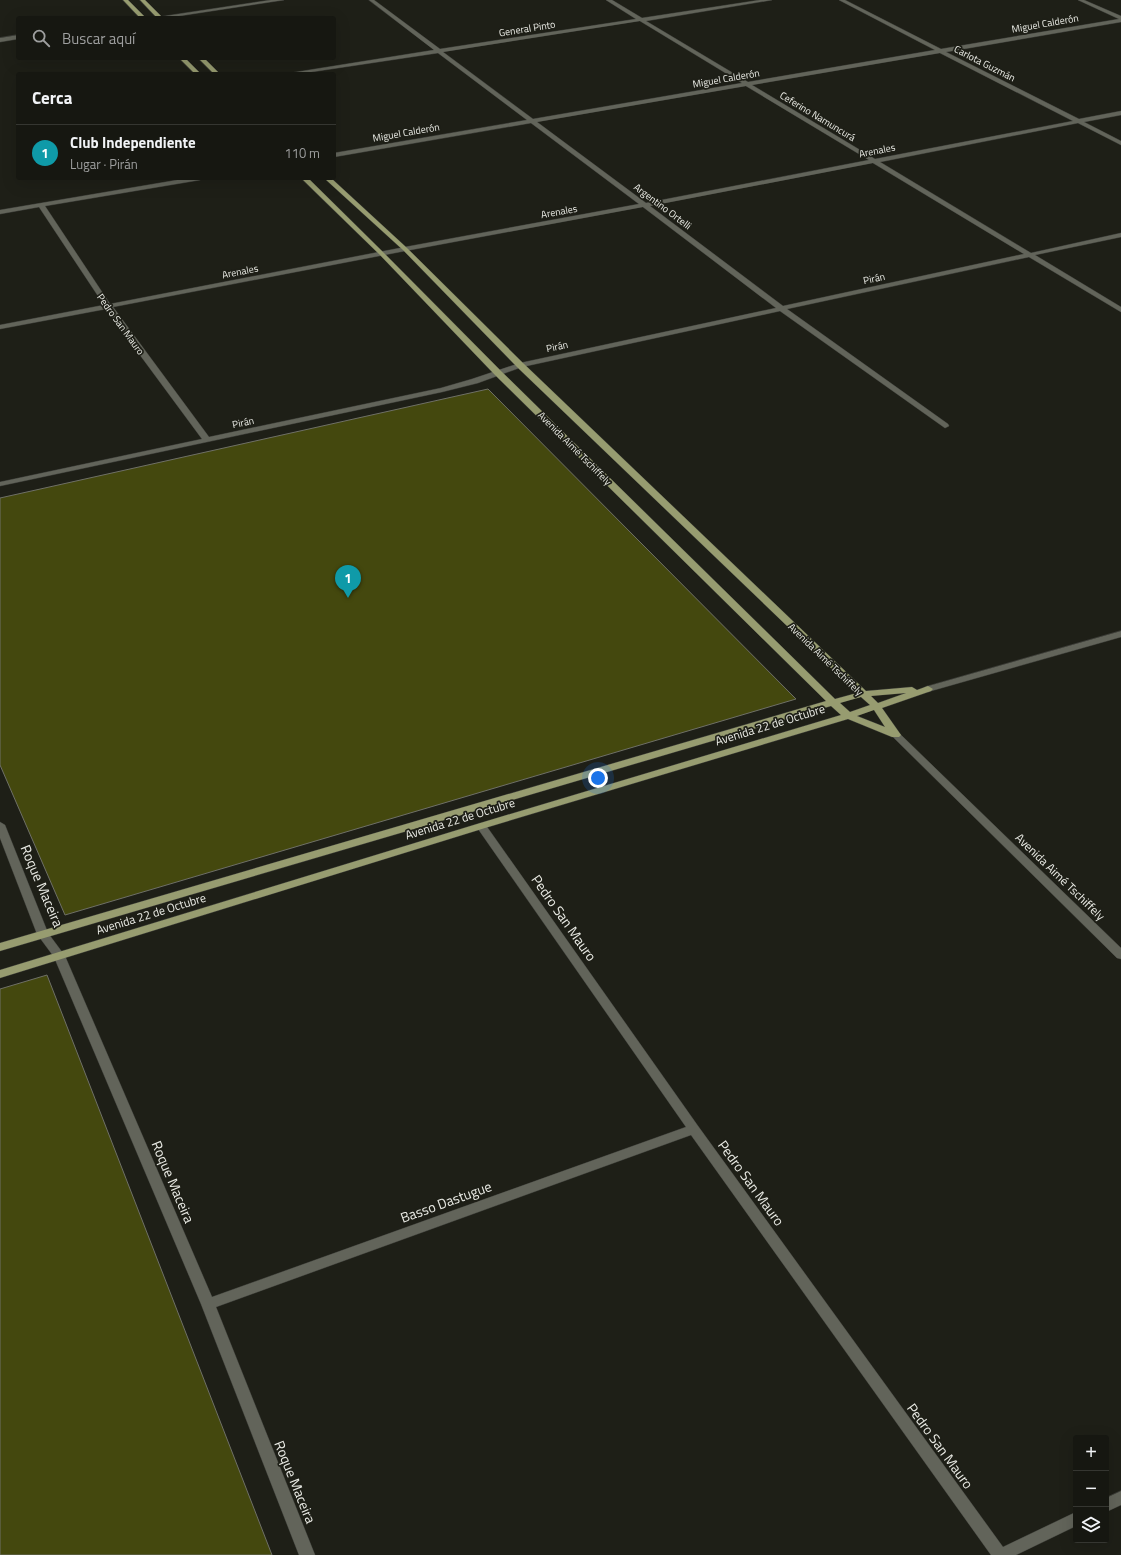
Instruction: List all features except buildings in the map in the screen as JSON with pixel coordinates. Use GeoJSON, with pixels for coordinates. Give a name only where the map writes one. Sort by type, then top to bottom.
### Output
{"type":"FeatureCollection","features":[{"type":"Feature","properties":{"kind":"main road"},"geometry":{"type":"LineString","coordinates":[[125,0],[141,16]]}},
{"type":"Feature","properties":{"kind":"main road"},"geometry":{"type":"LineString","coordinates":[[142,0],[156,16]]}},
{"type":"Feature","properties":{"kind":"main road"},"geometry":{"type":"LineString","coordinates":[[184,60],[196,72]]}},
{"type":"Feature","properties":{"kind":"main road"},"geometry":{"type":"LineString","coordinates":[[203,60],[215,72]]}},
{"type":"Feature","properties":{"kind":"main road","name":"Avenida Aimé Tschiffely"},"geometry":{"type":"LineString","coordinates":[[306,180],[382,254],[498,373],[848,716]]}},
{"type":"Feature","properties":{"kind":"main road","name":"Avenida Aimé Tschiffely"},"geometry":{"type":"LineString","coordinates":[[329,180],[405,249],[520,365],[876,706],[896,735]]}},
{"type":"Feature","properties":{"kind":"main road","name":"Avenida 22 de Octubre"},"geometry":{"type":"LineString","coordinates":[[0,947],[833,702],[862,694],[928,689]]}},
{"type":"Feature","properties":{"kind":"main road","name":"Avenida 22 de Octubre"},"geometry":{"type":"LineString","coordinates":[[0,974],[481,826],[848,716],[928,689]]}},
{"type":"Feature","properties":{"kind":"main road"},"geometry":{"type":"LineString","coordinates":[[848,716],[896,735]]}},
{"type":"Feature","properties":{"kind":"street"},"geometry":{"type":"LineString","coordinates":[[172,16],[282,0]]}},
{"type":"Feature","properties":{"kind":"street","name":"Argentino Ortelli"},"geometry":{"type":"LineString","coordinates":[[371,0],[531,121],[646,205],[781,308],[945,426]]}},
{"type":"Feature","properties":{"kind":"street","name":"Ceferino Namuncurá"},"geometry":{"type":"LineString","coordinates":[[608,0],[1121,310]]}},
{"type":"Feature","properties":{"kind":"street","name":"General Pinto"},"geometry":{"type":"LineString","coordinates":[[300,72],[770,0]]}},
{"type":"Feature","properties":{"kind":"street","name":"Carlota Guzmán"},"geometry":{"type":"LineString","coordinates":[[841,0],[1121,142]]}},
{"type":"Feature","properties":{"kind":"street"},"geometry":{"type":"LineString","coordinates":[[1080,0],[1121,19]]}},
{"type":"Feature","properties":{"kind":"street","name":"Miguel Calderón"},"geometry":{"type":"LineString","coordinates":[[336,155],[1121,19]]}},
{"type":"Feature","properties":{"kind":"street"},"geometry":{"type":"LineString","coordinates":[[0,40],[16,37]]}},
{"type":"Feature","properties":{"kind":"street","name":"Arenales"},"geometry":{"type":"LineString","coordinates":[[0,327],[405,249],[646,205],[1121,113]]}},
{"type":"Feature","properties":{"kind":"street"},"geometry":{"type":"LineString","coordinates":[[0,212],[188,180]]}},
{"type":"Feature","properties":{"kind":"street","name":"Pedro San Mauro"},"geometry":{"type":"LineString","coordinates":[[41,205],[108,306],[206,440]]}},
{"type":"Feature","properties":{"kind":"street","name":"Pirán"},"geometry":{"type":"LineString","coordinates":[[0,484],[442,390],[520,365],[1121,235]]}},
{"type":"Feature","properties":{"kind":"street","name":"Avenida 22 de Octubre"},"geometry":{"type":"LineString","coordinates":[[928,689],[1121,634]]}},
{"type":"Feature","properties":{"kind":"street","name":"Avenida Aimé Tschiffely"},"geometry":{"type":"LineString","coordinates":[[896,735],[1121,955]]}},
{"type":"Feature","properties":{"kind":"street","name":"Roque Maceira"},"geometry":{"type":"LineString","coordinates":[[0,825],[43,934],[59,956],[208,1304],[307,1555]]}},
{"type":"Feature","properties":{"kind":"street","name":"Pedro San Mauro"},"geometry":{"type":"LineString","coordinates":[[481,826],[694,1129],[1000,1555]]}},
{"type":"Feature","properties":{"kind":"street","name":"Basso Dastugue"},"geometry":{"type":"LineString","coordinates":[[208,1304],[694,1129]]}},
{"type":"Feature","properties":{"kind":"street"},"geometry":{"type":"LineString","coordinates":[[1109,1504],[1121,1498]]}},
{"type":"Feature","properties":{"kind":"street"},"geometry":{"type":"LineString","coordinates":[[1000,1555],[1073,1520]]}},
{"type":"Feature","properties":{"kind":"place","name":"Club Independiente"},"geometry":{"type":"Point","coordinates":[348,598]}}]}
